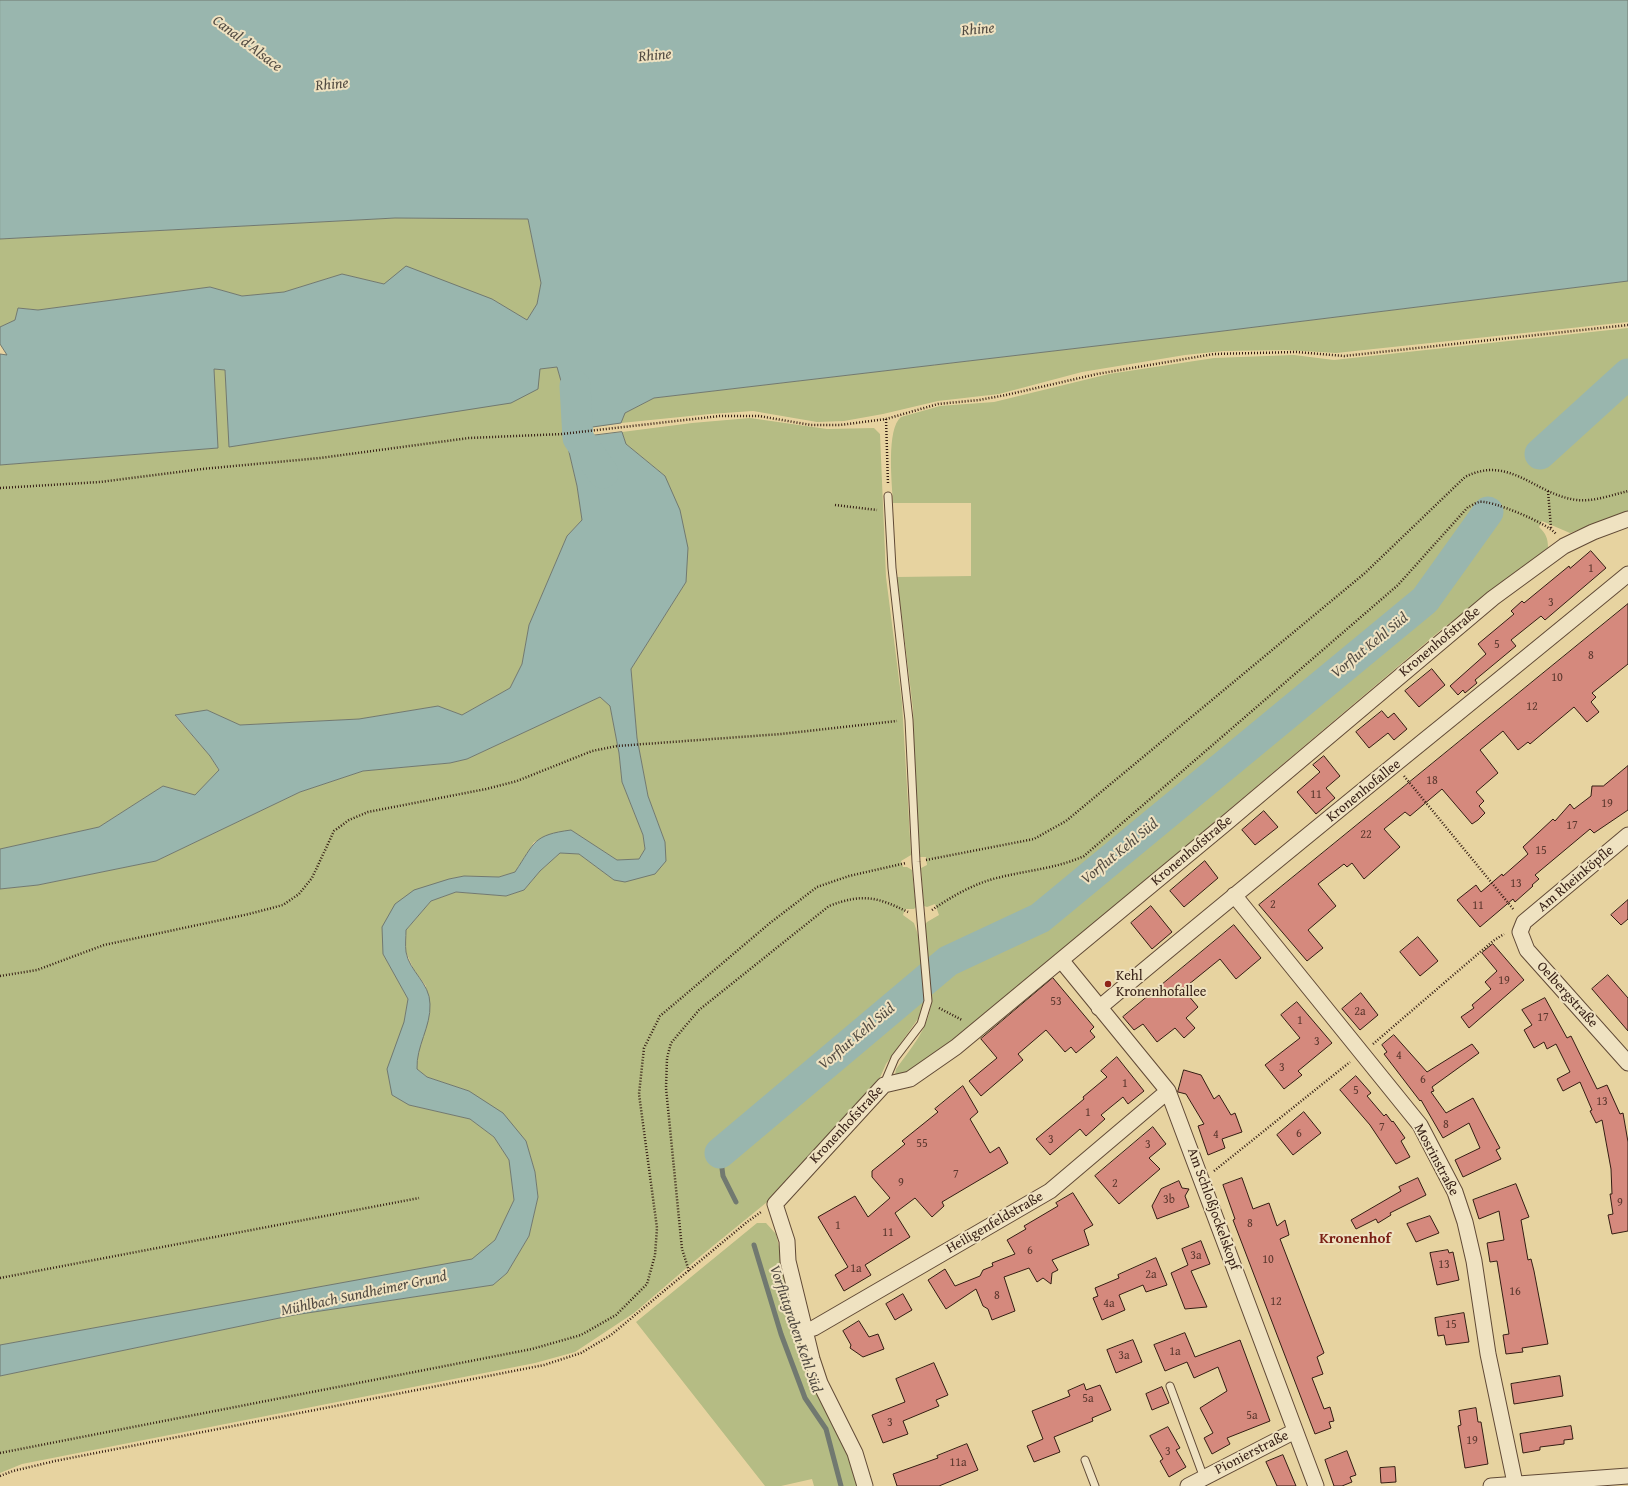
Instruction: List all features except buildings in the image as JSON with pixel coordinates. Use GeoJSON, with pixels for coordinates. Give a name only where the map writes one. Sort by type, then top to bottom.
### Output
{"type":"FeatureCollection","features":[{"type":"Feature","properties":{"kind":"street","name":"Kronenhofstraße"},"geometry":{"type":"LineString","coordinates":[[775,1204],[884,1085],[910,1079],[976,1030],[1225,824],[1493,598],[1564,546],[1593,532],[1628,519]]}},
{"type":"Feature","properties":{"kind":"street","name":"Kronenhofallee"},"geometry":{"type":"LineString","coordinates":[[1099,1008],[1234,895],[1395,766],[1628,574]]}},
{"type":"Feature","properties":{"kind":"street","name":"Am Rheinköpfle"},"geometry":{"type":"LineString","coordinates":[[1524,922],[1628,835]]}},
{"type":"Feature","properties":{"kind":"street","name":"Mosrinstraße"},"geometry":{"type":"LineString","coordinates":[[1234,895],[1420,1126],[1455,1192],[1474,1261],[1488,1354],[1515,1483]]}},
{"type":"Feature","properties":{"kind":"street","name":"Oelbergstraße"},"geometry":{"type":"LineString","coordinates":[[1524,922],[1520,932],[1527,950],[1628,1063]]}},
{"type":"Feature","properties":{"kind":"street","name":"Am Schloßjockelskopf"},"geometry":{"type":"LineString","coordinates":[[1061,960],[1168,1091],[1316,1486]]}},
{"type":"Feature","properties":{"kind":"street","name":"Heiligenfeldstraße"},"geometry":{"type":"LineString","coordinates":[[805,1331],[814,1328],[1050,1191],[1168,1091]]}},
{"type":"Feature","properties":{"kind":"street"},"geometry":{"type":"LineString","coordinates":[[775,1204],[787,1241],[788,1261],[805,1331],[820,1383],[855,1453],[865,1486]]}},
{"type":"Feature","properties":{"kind":"street","name":"Pionierstraße"},"geometry":{"type":"LineString","coordinates":[[1188,1486],[1295,1431]]}},
{"type":"Feature","properties":{"kind":"street"},"geometry":{"type":"LineString","coordinates":[[1491,1486],[1515,1483],[1628,1476]]}},
{"type":"Feature","properties":{"kind":"lane"},"geometry":{"type":"LineString","coordinates":[[884,1085],[895,1058],[921,1024],[928,1001],[916,862],[909,720],[892,568],[888,496]]}},
{"type":"Feature","properties":{"kind":"lane"},"geometry":{"type":"LineString","coordinates":[[1170,1386],[1204,1478]]}},
{"type":"Feature","properties":{"kind":"lane"},"geometry":{"type":"LineString","coordinates":[[1085,1460],[1095,1486]]}},
{"type":"Feature","properties":{"kind":"path"},"geometry":{"type":"LineString","coordinates":[[0,488],[100,482],[202,469],[320,458],[470,438],[562,434],[720,416],[759,416],[811,425],[840,425],[886,419],[938,404],[979,400],[1097,374],[1214,354],[1296,352],[1344,356],[1628,325]]}},
{"type":"Feature","properties":{"kind":"path"},"geometry":{"type":"LineString","coordinates":[[886,419],[888,496]]}},
{"type":"Feature","properties":{"kind":"path"},"geometry":{"type":"LineString","coordinates":[[0,1453],[532,1349],[581,1335],[616,1315],[647,1284],[655,1255],[657,1228],[639,1094],[644,1048],[660,1016],[770,923],[817,887],[849,876],[1034,839],[1066,821],[1365,573],[1464,476],[1477,470],[1502,471],[1523,478],[1548,491],[1577,500],[1599,498],[1628,491]]}},
{"type":"Feature","properties":{"kind":"path"},"geometry":{"type":"LineString","coordinates":[[1548,491],[1551,529]]}},
{"type":"Feature","properties":{"kind":"path"},"geometry":{"type":"LineString","coordinates":[[689,1271],[682,1249],[666,1088],[667,1058],[672,1043],[699,1010],[829,906],[848,899],[870,898],[888,902],[921,919],[938,906],[978,884],[1000,877],[1065,864],[1084,856],[1398,585],[1468,507],[1480,502],[1489,503],[1542,523]]}},
{"type":"Feature","properties":{"kind":"path"},"geometry":{"type":"LineString","coordinates":[[835,505],[889,512]]}},
{"type":"Feature","properties":{"kind":"path"},"geometry":{"type":"LineString","coordinates":[[0,976],[37,970],[104,946],[250,914],[283,905],[299,894],[312,878],[334,831],[349,820],[368,812],[486,789],[517,781],[592,751],[617,746],[781,734],[909,720]]}},
{"type":"Feature","properties":{"kind":"path"},"geometry":{"type":"LineString","coordinates":[[1395,766],[1524,922]]}},
{"type":"Feature","properties":{"kind":"path"},"geometry":{"type":"LineString","coordinates":[[928,1001],[948,1014],[962,1020],[976,1030]]}},
{"type":"Feature","properties":{"kind":"path"},"geometry":{"type":"LineString","coordinates":[[0,1278],[418,1198]]}},
{"type":"Feature","properties":{"kind":"path"},"geometry":{"type":"LineString","coordinates":[[0,1476],[13,1471],[55,1461],[544,1365],[581,1353],[611,1335],[747,1222],[775,1204]]}},
{"type":"Feature","properties":{"kind":"green space"},"geometry":{"type":"Polygon","coordinates":[[[395,218],[528,219],[541,283],[537,304],[527,320],[492,299],[384,284],[342,274],[284,292],[242,296],[210,287],[38,310],[18,308],[15,320],[0,327],[0,239],[395,218]]]}},
{"type":"Feature","properties":{"kind":"green space"},"geometry":{"type":"Polygon","coordinates":[[[1628,281],[1628,322],[1336,353],[1286,350],[1223,351],[1185,355],[1082,372],[999,394],[938,401],[883,414],[844,421],[817,422],[753,411],[621,423],[625,413],[654,398],[1215,332],[1628,281]]]}},
{"type":"Feature","properties":{"kind":"green space"},"geometry":{"type":"Polygon","coordinates":[[[1628,328],[1628,511],[1570,533],[1542,521],[1539,527],[1546,536],[1548,548],[1442,629],[954,1043],[913,1074],[895,1075],[896,1069],[920,1035],[928,1017],[932,996],[924,1001],[920,1016],[886,1064],[878,1082],[772,1198],[634,1313],[575,1352],[535,1363],[22,1464],[0,1473],[0,1376],[294,1315],[493,1285],[507,1273],[529,1236],[538,1197],[535,1172],[526,1141],[469,1091],[427,1077],[417,1069],[416,1056],[427,1025],[426,986],[414,970],[406,952],[406,930],[431,901],[456,892],[506,896],[524,890],[540,871],[560,853],[579,854],[614,880],[665,842],[648,796],[637,738],[631,669],[686,582],[665,476],[626,444],[622,432],[692,423],[750,418],[827,429],[874,428],[880,434],[886,577],[902,703],[911,855],[901,861],[903,867],[907,867],[912,870],[916,907],[914,909],[905,909],[903,915],[914,923],[918,935],[927,922],[939,915],[935,904],[927,907],[924,906],[921,868],[927,865],[926,857],[920,857],[915,793],[913,709],[897,577],[971,576],[971,503],[893,503],[891,457],[893,433],[896,423],[901,417],[940,406],[994,402],[1109,374],[1214,358],[1294,355],[1334,360],[1628,328]]]}},
{"type":"Feature","properties":{"kind":"green space"},"geometry":{"type":"Polygon","coordinates":[[[557,367],[569,409],[564,431],[577,486],[582,520],[567,536],[529,625],[522,664],[510,688],[462,715],[438,706],[359,719],[240,725],[207,710],[175,716],[210,756],[219,771],[195,795],[163,786],[99,827],[0,849],[0,465],[217,448],[214,369],[225,370],[230,447],[540,369],[557,367]]]}},
{"type":"Feature","properties":{"kind":"green space"},"geometry":{"type":"Polygon","coordinates":[[[600,697],[610,706],[619,753],[622,782],[643,835],[645,849],[639,859],[617,860],[571,830],[534,842],[515,872],[499,877],[464,876],[449,879],[383,954],[408,999],[404,1022],[409,1105],[470,1119],[494,1137],[509,1160],[514,1200],[495,1240],[473,1259],[0,1345],[0,889],[38,885],[156,861],[300,792],[363,771],[450,763],[467,759],[600,697]]]}},
{"type":"Feature","properties":{"kind":"green space"},"geometry":{"type":"Polygon","coordinates":[[[757,1223],[766,1223],[776,1234],[803,1349],[815,1390],[850,1460],[858,1486],[814,1486],[812,1479],[781,1486],[765,1486],[636,1322],[757,1223]]]}},
{"type":"Feature","properties":{"kind":"water"},"geometry":{"type":"Polygon","coordinates":[[[0,0],[1628,0],[1628,281],[1215,332],[654,398],[625,413],[621,423],[564,431],[569,409],[557,367],[540,369],[538,389],[511,403],[229,447],[225,370],[214,369],[218,448],[0,465],[0,354],[7,355],[0,344],[0,327],[15,320],[18,308],[38,310],[210,287],[242,296],[284,292],[342,274],[384,284],[406,266],[492,299],[527,320],[537,304],[541,283],[528,219],[395,218],[0,239],[0,0]]]}},
{"type":"Feature","properties":{"kind":"water","name":"Mühlbach Sundheimer Grund"},"geometry":{"type":"Polygon","coordinates":[[[622,432],[626,444],[665,476],[680,510],[688,548],[686,582],[631,669],[637,738],[648,796],[665,842],[666,861],[655,874],[625,882],[614,880],[579,854],[560,853],[540,871],[524,890],[506,896],[456,892],[431,901],[406,930],[406,952],[408,959],[427,990],[430,1004],[428,1021],[417,1061],[417,1069],[427,1077],[469,1091],[503,1113],[526,1141],[535,1172],[538,1197],[529,1236],[507,1273],[493,1285],[294,1315],[0,1376],[0,1345],[472,1259],[495,1240],[514,1200],[509,1160],[494,1137],[470,1119],[409,1105],[392,1095],[387,1069],[404,1022],[408,999],[383,954],[382,927],[395,904],[414,890],[464,876],[499,877],[515,872],[531,847],[549,834],[571,830],[617,860],[639,859],[645,849],[643,835],[622,782],[619,753],[610,706],[600,697],[467,759],[450,763],[363,771],[300,792],[156,861],[38,885],[0,889],[0,849],[99,827],[163,786],[195,795],[219,770],[210,756],[175,715],[207,710],[240,725],[359,719],[438,706],[462,715],[510,688],[522,664],[529,625],[567,536],[582,520],[577,486],[566,439],[622,432]]]}},
{"type":"Feature","properties":{"kind":"waterway","name":"Vorflut Kehl Süd"},"geometry":{"type":"LineString","coordinates":[[1540,454],[1628,374]]}},
{"type":"Feature","properties":{"kind":"waterway"},"geometry":{"type":"LineString","coordinates":[[575,386],[578,438],[603,473]]}},
{"type":"Feature","properties":{"kind":"waterway","name":"Vorflut Kehl Süd"},"geometry":{"type":"LineString","coordinates":[[720,1153],[948,961],[1040,918],[1425,600],[1488,512]]}},
{"type":"Feature","properties":{"kind":"waterway","name":"Vorflutgraben Kehl Süd"},"geometry":{"type":"LineString","coordinates":[[720,1153],[723,1176],[736,1202]]}},
{"type":"Feature","properties":{"kind":"waterway","name":"Vorflutgraben Kehl Süd"},"geometry":{"type":"LineString","coordinates":[[754,1245],[781,1334],[805,1398],[826,1429],[841,1486]]}},
{"type":"Feature","properties":{"kind":"place","name":"Kehl Kronenhofallee"},"geometry":{"type":"Point","coordinates":[1108,984]}},
{"type":"Feature","properties":{"kind":"district","name":"Kronenhof"},"geometry":{"type":"Point","coordinates":[1355,1239]}},
{"type":"Feature","properties":{"kind":"water label","name":"Rhine"},"geometry":{"type":"Point","coordinates":[978,30]}},
{"type":"Feature","properties":{"kind":"water label","name":"Canal d'Alsace"},"geometry":{"type":"Point","coordinates":[247,44]}},
{"type":"Feature","properties":{"kind":"water label","name":"Rhine"},"geometry":{"type":"Point","coordinates":[655,56]}},
{"type":"Feature","properties":{"kind":"water label","name":"Rhine"},"geometry":{"type":"Point","coordinates":[332,85]}}]}
